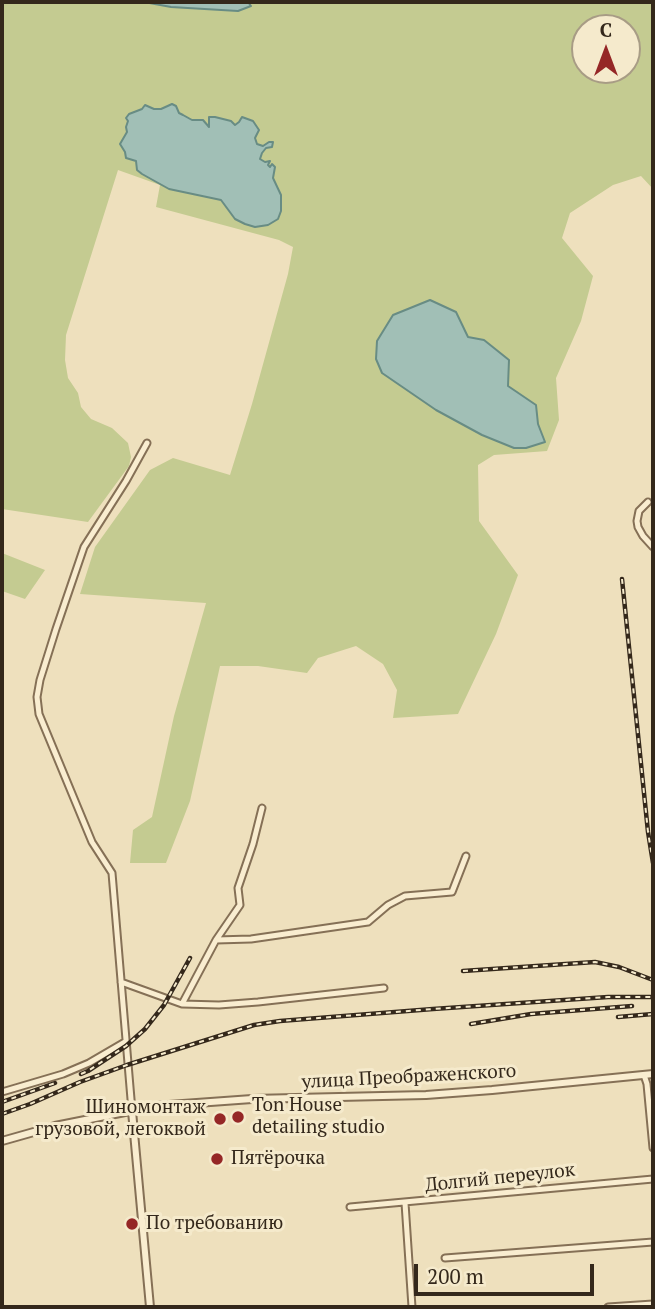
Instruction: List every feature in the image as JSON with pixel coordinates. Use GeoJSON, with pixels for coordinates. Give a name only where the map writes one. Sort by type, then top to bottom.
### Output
{"type":"FeatureCollection","features":[{"type":"Feature","properties":{"kind":"street"},"geometry":{"type":"LineString","coordinates":[[147,443],[84,547],[40,680],[37,697],[39,715],[92,842],[112,873],[150,1307]]}},
{"type":"Feature","properties":{"kind":"street"},"geometry":{"type":"LineString","coordinates":[[648,502],[639,511],[637,520],[643,536],[653,547]]}},
{"type":"Feature","properties":{"kind":"street"},"geometry":{"type":"LineString","coordinates":[[182,1004],[216,940],[240,905],[237,888],[253,844],[262,808]]}},
{"type":"Feature","properties":{"kind":"street"},"geometry":{"type":"LineString","coordinates":[[216,940],[251,939],[368,922],[388,905],[405,896],[452,892],[466,856]]}},
{"type":"Feature","properties":{"kind":"street"},"geometry":{"type":"LineString","coordinates":[[121,982],[182,1004],[219,1005],[384,989]]}},
{"type":"Feature","properties":{"kind":"street"},"geometry":{"type":"LineString","coordinates":[[2,1092],[64,1074],[125,1042]]}},
{"type":"Feature","properties":{"kind":"street","name":"улица Преображенского"},"geometry":{"type":"LineString","coordinates":[[2,1141],[55,1126],[155,1106],[252,1099],[426,1095],[653,1074]]}},
{"type":"Feature","properties":{"kind":"street"},"geometry":{"type":"LineString","coordinates":[[644,1075],[653,1148]]}},
{"type":"Feature","properties":{"kind":"street","name":"Долгий переулок"},"geometry":{"type":"LineString","coordinates":[[350,1207],[653,1179]]}},
{"type":"Feature","properties":{"kind":"street"},"geometry":{"type":"LineString","coordinates":[[405,1203],[412,1307]]}},
{"type":"Feature","properties":{"kind":"street"},"geometry":{"type":"LineString","coordinates":[[445,1258],[653,1242]]}},
{"type":"Feature","properties":{"kind":"street"},"geometry":{"type":"LineString","coordinates":[[608,1307],[653,1304]]}},
{"type":"Feature","properties":{"kind":"green space"},"geometry":{"type":"Polygon","coordinates":[[[2,2],[144,2],[171,7],[238,11],[251,6],[248,2],[653,2],[653,189],[641,176],[613,185],[570,213],[562,238],[593,276],[581,321],[556,378],[559,420],[547,451],[494,455],[478,465],[479,521],[518,575],[496,634],[458,714],[393,718],[397,690],[383,664],[356,646],[318,658],[307,673],[258,666],[220,666],[190,801],[166,863],[130,863],[133,830],[152,817],[174,716],[206,603],[80,594],[95,547],[150,470],[173,458],[230,475],[288,274],[293,247],[279,240],[156,207],[160,185],[118,170],[66,335],[65,360],[68,378],[78,393],[81,407],[91,419],[112,428],[128,443],[131,457],[129,466],[88,522],[2,509],[2,2]],[[145,105],[129,114],[127,132],[123,139],[125,156],[136,161],[142,174],[185,192],[221,200],[235,219],[255,227],[281,195],[273,178],[275,167],[270,167],[269,162],[260,160],[266,148],[257,144],[254,138],[256,134],[239,122],[235,125],[231,121],[215,117],[210,127],[199,119],[192,120],[167,107],[154,109],[145,105]],[[430,300],[393,315],[382,373],[436,410],[513,448],[538,424],[536,405],[508,386],[484,340],[468,337],[455,312],[430,300]]]}},
{"type":"Feature","properties":{"kind":"green space"},"geometry":{"type":"Polygon","coordinates":[[[2,553],[45,570],[25,599],[2,591],[2,553]]]}},
{"type":"Feature","properties":{"kind":"water"},"geometry":{"type":"Polygon","coordinates":[[[144,2],[248,2],[251,6],[238,11],[171,7],[144,2]]]}},
{"type":"Feature","properties":{"kind":"water"},"geometry":{"type":"Polygon","coordinates":[[[172,104],[179,113],[192,120],[203,120],[209,127],[209,117],[231,121],[235,125],[242,117],[253,121],[259,130],[255,138],[257,144],[263,146],[273,142],[272,147],[266,148],[260,159],[270,161],[268,165],[275,167],[273,178],[281,195],[278,219],[268,225],[255,227],[245,224],[235,219],[221,200],[169,189],[137,170],[136,161],[126,158],[120,144],[127,132],[126,118],[145,105],[161,109],[172,104]]]}},
{"type":"Feature","properties":{"kind":"water"},"geometry":{"type":"Polygon","coordinates":[[[430,300],[456,312],[468,337],[484,340],[509,360],[508,386],[536,405],[538,424],[545,442],[526,448],[514,448],[482,435],[436,410],[382,373],[376,359],[377,341],[393,315],[430,300]]]}},
{"type":"Feature","properties":{"kind":"railway"},"geometry":{"type":"LineString","coordinates":[[622,579],[653,863]]}},
{"type":"Feature","properties":{"kind":"railway"},"geometry":{"type":"LineString","coordinates":[[81,1074],[126,1046],[145,1029],[164,1005],[190,958]]}},
{"type":"Feature","properties":{"kind":"railway"},"geometry":{"type":"LineString","coordinates":[[463,971],[595,962],[619,967],[653,980]]}},
{"type":"Feature","properties":{"kind":"railway"},"geometry":{"type":"LineString","coordinates":[[2,1114],[127,1065],[254,1025],[433,1009],[608,997],[653,997]]}},
{"type":"Feature","properties":{"kind":"railway"},"geometry":{"type":"LineString","coordinates":[[471,1024],[531,1014],[632,1006]]}},
{"type":"Feature","properties":{"kind":"railway"},"geometry":{"type":"LineString","coordinates":[[618,1017],[653,1014]]}},
{"type":"Feature","properties":{"kind":"railway"},"geometry":{"type":"LineString","coordinates":[[2,1102],[55,1083]]}},
{"type":"Feature","properties":{"kind":"place","name":"Ton House detailing studio"},"geometry":{"type":"Point","coordinates":[238,1117]}},
{"type":"Feature","properties":{"kind":"place","name":"Шиномонтаж грузовой, легоквой"},"geometry":{"type":"Point","coordinates":[220,1119]}},
{"type":"Feature","properties":{"kind":"place","name":"Пятёрочка"},"geometry":{"type":"Point","coordinates":[217,1159]}},
{"type":"Feature","properties":{"kind":"place","name":"По требованию"},"geometry":{"type":"Point","coordinates":[132,1224]}}]}
